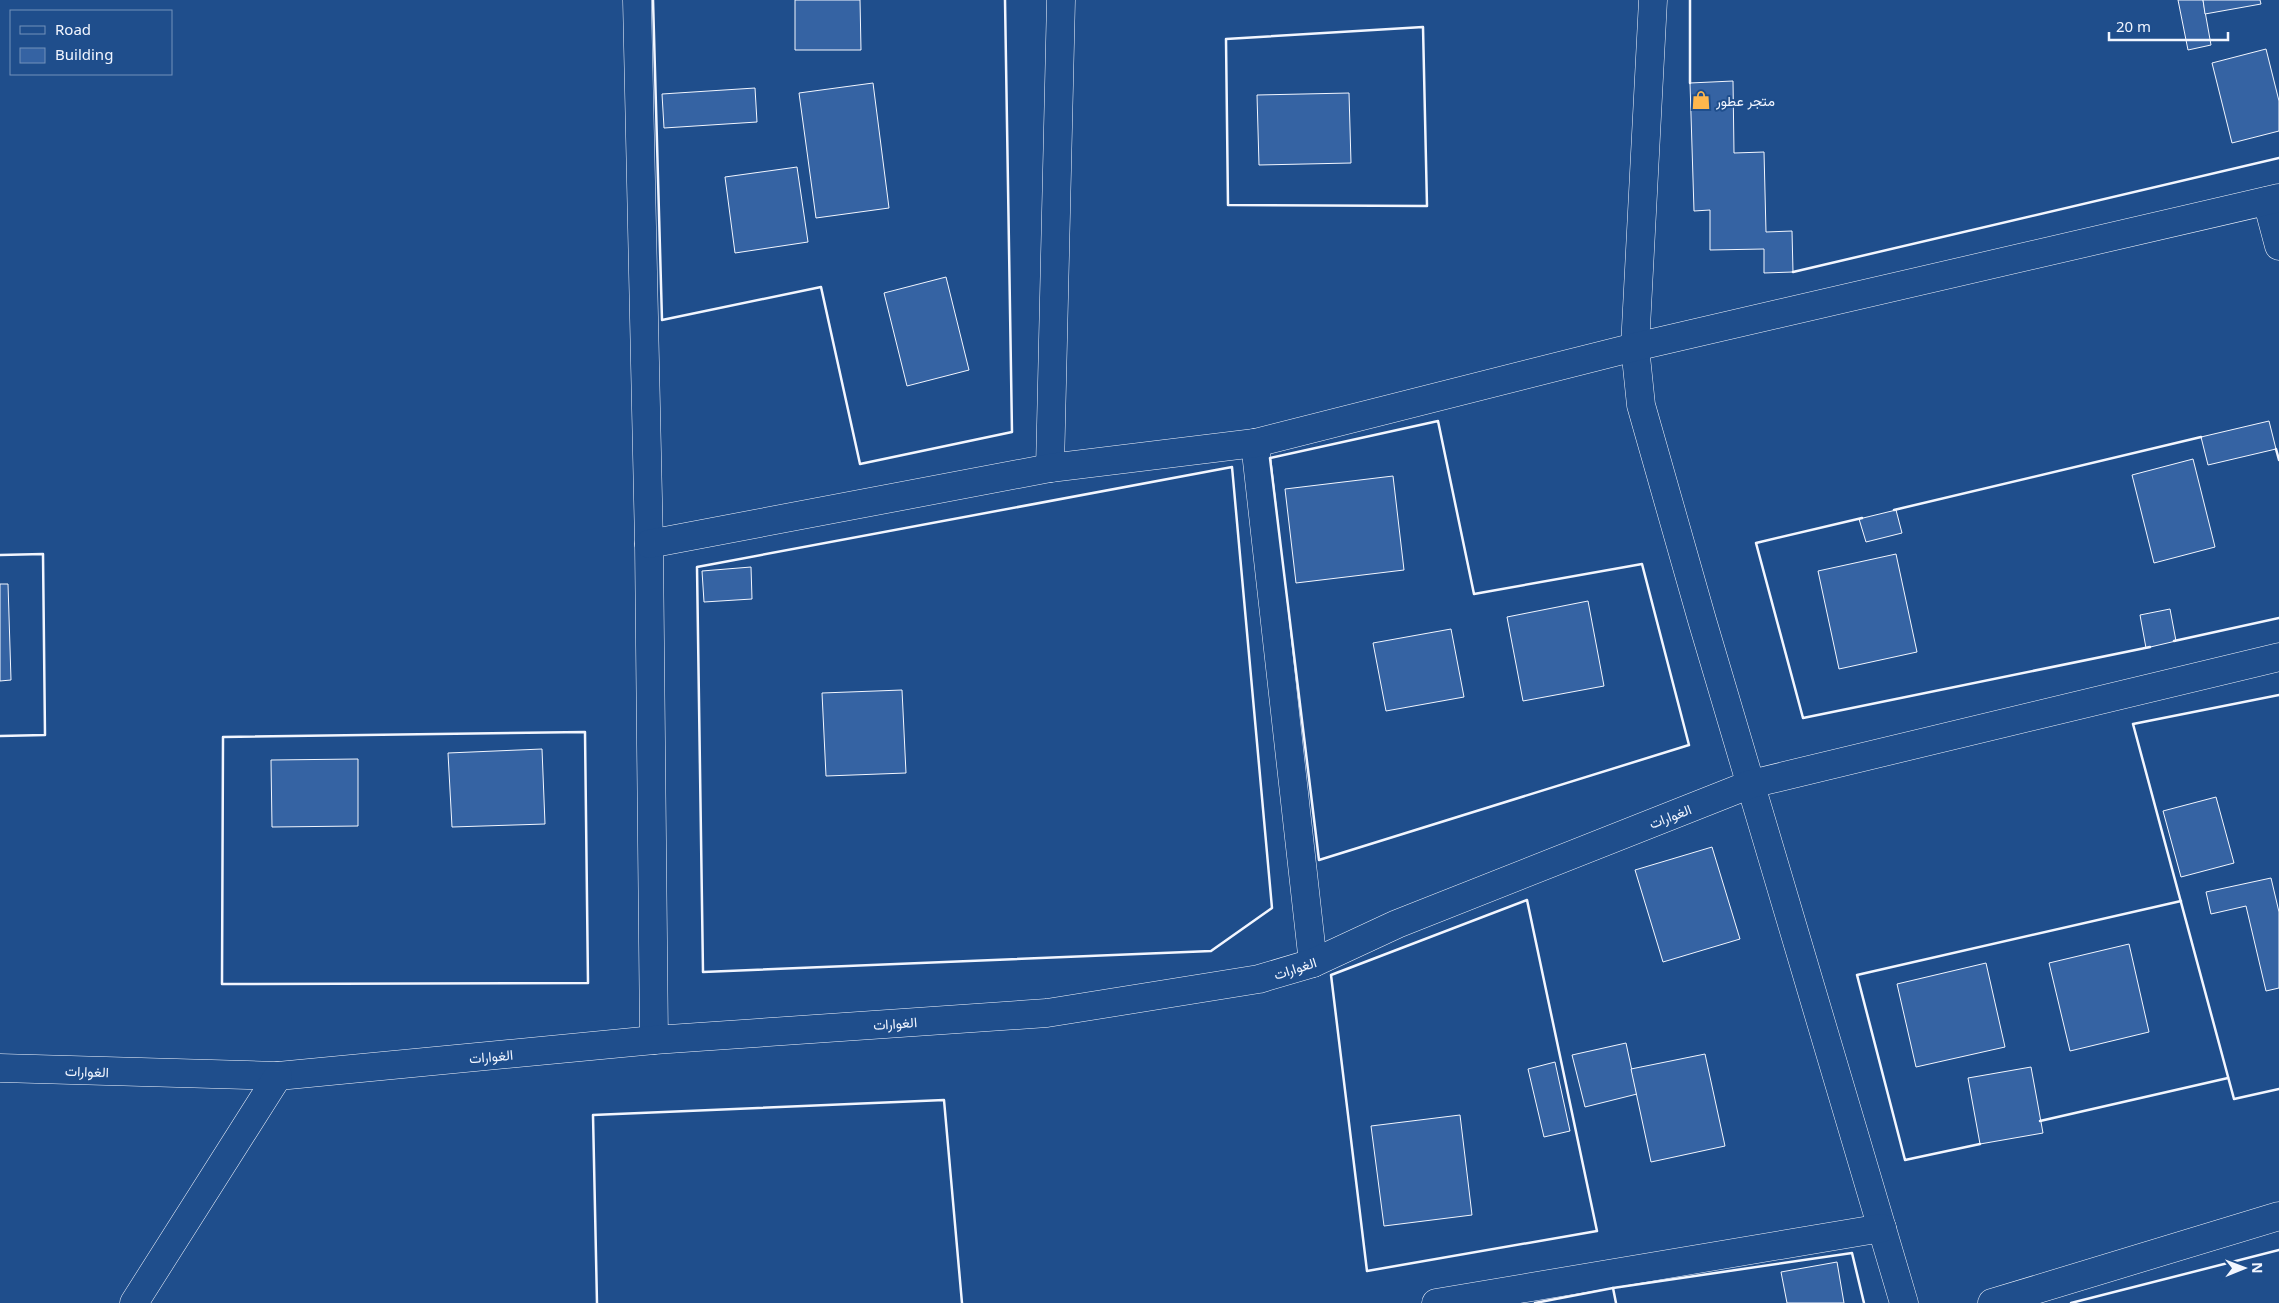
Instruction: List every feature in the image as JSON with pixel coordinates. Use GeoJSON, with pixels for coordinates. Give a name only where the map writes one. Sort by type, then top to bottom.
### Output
{"type":"FeatureCollection","features":[{"type":"Feature","properties":{"kind":"street"},"geometry":{"type":"LineString","coordinates":[[637,0],[649,544],[654,1040]]}},
{"type":"Feature","properties":{"kind":"street"},"geometry":{"type":"LineString","coordinates":[[1050,468],[1061,0]]}},
{"type":"Feature","properties":{"kind":"street"},"geometry":{"type":"LineString","coordinates":[[1653,0],[1635,347],[1641,405],[1904,1303]]}},
{"type":"Feature","properties":{"kind":"street"},"geometry":{"type":"LineString","coordinates":[[649,544],[1050,468],[1255,443],[1635,347],[2273,200],[2279,246]]}},
{"type":"Feature","properties":{"kind":"street"},"geometry":{"type":"LineString","coordinates":[[1255,443],[1313,963]]}},
{"type":"Feature","properties":{"kind":"street","name":"الغوارات"},"geometry":{"type":"LineString","coordinates":[[0,1068],[278,1076],[654,1040],[1047,1013],[1259,980],[1313,963],[1397,924],[1752,784],[2279,657]]}},
{"type":"Feature","properties":{"kind":"street"},"geometry":{"type":"LineString","coordinates":[[134,1303],[278,1076]]}},
{"type":"Feature","properties":{"kind":"street"},"geometry":{"type":"LineString","coordinates":[[1992,1303],[2279,1216]]}},
{"type":"Feature","properties":{"kind":"street"},"geometry":{"type":"LineString","coordinates":[[1436,1303],[1882,1228]]}},
{"type":"Feature","properties":{"kind":"building"},"geometry":{"type":"Polygon","coordinates":[[[795,0],[860,0],[861,50],[795,50],[795,0]]]}},
{"type":"Feature","properties":{"kind":"building"},"geometry":{"type":"Polygon","coordinates":[[[2178,0],[2203,0],[2211,45],[2188,50],[2178,0]]]}},
{"type":"Feature","properties":{"kind":"building"},"geometry":{"type":"Polygon","coordinates":[[[2203,0],[2260,0],[2261,4],[2205,14],[2203,0]]]}},
{"type":"Feature","properties":{"kind":"building"},"geometry":{"type":"Polygon","coordinates":[[[2266,49],[2279,101],[2279,131],[2232,143],[2212,63],[2266,49]]]}},
{"type":"Feature","properties":{"kind":"building"},"geometry":{"type":"Polygon","coordinates":[[[1733,81],[1734,153],[1764,152],[1766,232],[1792,231],[1793,272],[1764,273],[1764,249],[1710,250],[1710,210],[1694,211],[1690,83],[1733,81]]]}},
{"type":"Feature","properties":{"kind":"building"},"geometry":{"type":"Polygon","coordinates":[[[873,83],[889,208],[816,218],[799,93],[873,83]]]}},
{"type":"Feature","properties":{"kind":"building"},"geometry":{"type":"Polygon","coordinates":[[[755,88],[757,122],[664,128],[662,94],[755,88]]]}},
{"type":"Feature","properties":{"kind":"building"},"geometry":{"type":"Polygon","coordinates":[[[1349,93],[1351,163],[1259,165],[1257,95],[1349,93]]]}},
{"type":"Feature","properties":{"kind":"building"},"geometry":{"type":"Polygon","coordinates":[[[797,167],[808,242],[735,253],[725,177],[797,167]]]}},
{"type":"Feature","properties":{"kind":"building"},"geometry":{"type":"Polygon","coordinates":[[[946,277],[969,370],[907,386],[884,293],[946,277]]]}},
{"type":"Feature","properties":{"kind":"building"},"geometry":{"type":"Polygon","coordinates":[[[2269,421],[2276,449],[2208,465],[2201,437],[2269,421]]]}},
{"type":"Feature","properties":{"kind":"building"},"geometry":{"type":"Polygon","coordinates":[[[2193,459],[2215,547],[2154,563],[2132,475],[2193,459]]]}},
{"type":"Feature","properties":{"kind":"building"},"geometry":{"type":"Polygon","coordinates":[[[1393,476],[1404,570],[1296,583],[1285,489],[1393,476]]]}},
{"type":"Feature","properties":{"kind":"building"},"geometry":{"type":"Polygon","coordinates":[[[1896,510],[1902,533],[1866,542],[1859,519],[1896,510]]]}},
{"type":"Feature","properties":{"kind":"building"},"geometry":{"type":"Polygon","coordinates":[[[1896,554],[1917,652],[1839,669],[1818,571],[1896,554]]]}},
{"type":"Feature","properties":{"kind":"building"},"geometry":{"type":"Polygon","coordinates":[[[751,567],[752,599],[704,602],[702,571],[751,567]]]}},
{"type":"Feature","properties":{"kind":"building"},"geometry":{"type":"Polygon","coordinates":[[[0,584],[8,584],[11,680],[0,681],[0,584]]]}},
{"type":"Feature","properties":{"kind":"building"},"geometry":{"type":"Polygon","coordinates":[[[1588,601],[1604,686],[1523,701],[1507,617],[1588,601]]]}},
{"type":"Feature","properties":{"kind":"building"},"geometry":{"type":"Polygon","coordinates":[[[2170,609],[2176,641],[2146,648],[2140,615],[2170,609]]]}},
{"type":"Feature","properties":{"kind":"building"},"geometry":{"type":"Polygon","coordinates":[[[1451,629],[1464,697],[1386,711],[1373,643],[1451,629]]]}},
{"type":"Feature","properties":{"kind":"building"},"geometry":{"type":"Polygon","coordinates":[[[902,690],[906,773],[826,776],[822,693],[902,690]]]}},
{"type":"Feature","properties":{"kind":"building"},"geometry":{"type":"Polygon","coordinates":[[[542,749],[545,824],[452,827],[448,753],[542,749]]]}},
{"type":"Feature","properties":{"kind":"building"},"geometry":{"type":"Polygon","coordinates":[[[358,759],[358,826],[272,827],[271,760],[358,759]]]}},
{"type":"Feature","properties":{"kind":"building"},"geometry":{"type":"Polygon","coordinates":[[[2216,797],[2234,863],[2181,877],[2163,811],[2216,797]]]}},
{"type":"Feature","properties":{"kind":"building"},"geometry":{"type":"Polygon","coordinates":[[[1712,847],[1740,939],[1663,962],[1635,870],[1712,847]]]}},
{"type":"Feature","properties":{"kind":"building"},"geometry":{"type":"Polygon","coordinates":[[[2271,878],[2279,912],[2279,988],[2266,991],[2246,906],[2211,914],[2206,892],[2271,878]]]}},
{"type":"Feature","properties":{"kind":"building"},"geometry":{"type":"Polygon","coordinates":[[[2129,944],[2149,1032],[2070,1051],[2049,963],[2129,944]]]}},
{"type":"Feature","properties":{"kind":"building"},"geometry":{"type":"Polygon","coordinates":[[[1986,963],[2005,1047],[1916,1067],[1897,984],[1986,963]]]}},
{"type":"Feature","properties":{"kind":"building"},"geometry":{"type":"Polygon","coordinates":[[[1626,1043],[1637,1094],[1585,1107],[1572,1055],[1626,1043]]]}},
{"type":"Feature","properties":{"kind":"building"},"geometry":{"type":"Polygon","coordinates":[[[1705,1054],[1725,1146],[1651,1162],[1631,1069],[1705,1054]]]}},
{"type":"Feature","properties":{"kind":"building"},"geometry":{"type":"Polygon","coordinates":[[[1555,1062],[1570,1131],[1544,1137],[1528,1069],[1555,1062]]]}},
{"type":"Feature","properties":{"kind":"building"},"geometry":{"type":"Polygon","coordinates":[[[2031,1067],[2043,1133],[1980,1144],[1968,1078],[2031,1067]]]}},
{"type":"Feature","properties":{"kind":"building"},"geometry":{"type":"Polygon","coordinates":[[[1460,1115],[1472,1215],[1384,1226],[1371,1126],[1460,1115]]]}},
{"type":"Feature","properties":{"kind":"building"},"geometry":{"type":"Polygon","coordinates":[[[1837,1262],[1844,1303],[1787,1303],[1781,1272],[1837,1262]]]}},
{"type":"Feature","properties":{"kind":"wall"},"geometry":{"type":"LineString","coordinates":[[653,0],[662,320],[821,287],[860,464],[1012,432],[1005,0]]}},
{"type":"Feature","properties":{"kind":"wall"},"geometry":{"type":"LineString","coordinates":[[1690,0],[1690,83]]}},
{"type":"Feature","properties":{"kind":"wall"},"geometry":{"type":"LineString","coordinates":[[1423,27],[1427,206],[1228,205],[1226,39],[1423,27]]}},
{"type":"Feature","properties":{"kind":"wall"},"geometry":{"type":"LineString","coordinates":[[1793,272],[2279,158]]}},
{"type":"Feature","properties":{"kind":"wall"},"geometry":{"type":"LineString","coordinates":[[1438,421],[1474,594],[1642,564],[1689,745],[1319,860],[1270,458],[1438,421]]}},
{"type":"Feature","properties":{"kind":"wall"},"geometry":{"type":"LineString","coordinates":[[1894,510],[2201,437]]}},
{"type":"Feature","properties":{"kind":"wall"},"geometry":{"type":"LineString","coordinates":[[2276,449],[2279,460]]}},
{"type":"Feature","properties":{"kind":"wall"},"geometry":{"type":"LineString","coordinates":[[1232,467],[1272,908],[1211,951],[703,972],[697,567],[1232,467]]}},
{"type":"Feature","properties":{"kind":"wall"},"geometry":{"type":"LineString","coordinates":[[1862,518],[1756,543],[1803,718],[2150,647]]}},
{"type":"Feature","properties":{"kind":"wall"},"geometry":{"type":"LineString","coordinates":[[0,555],[43,554],[45,735],[0,736]]}},
{"type":"Feature","properties":{"kind":"wall"},"geometry":{"type":"LineString","coordinates":[[2174,641],[2279,618]]}},
{"type":"Feature","properties":{"kind":"wall"},"geometry":{"type":"LineString","coordinates":[[2279,695],[2133,724],[2234,1099],[2279,1089]]}},
{"type":"Feature","properties":{"kind":"wall"},"geometry":{"type":"LineString","coordinates":[[585,732],[588,983],[222,984],[223,737],[585,732]]}},
{"type":"Feature","properties":{"kind":"wall"},"geometry":{"type":"LineString","coordinates":[[1527,900],[1597,1231],[1367,1271],[1331,975],[1527,900]]}},
{"type":"Feature","properties":{"kind":"wall"},"geometry":{"type":"LineString","coordinates":[[1980,1144],[1905,1160],[1857,975],[2181,901]]}},
{"type":"Feature","properties":{"kind":"wall"},"geometry":{"type":"LineString","coordinates":[[2040,1121],[2228,1078]]}},
{"type":"Feature","properties":{"kind":"wall"},"geometry":{"type":"LineString","coordinates":[[597,1303],[593,1115],[944,1100],[962,1303]]}},
{"type":"Feature","properties":{"kind":"wall"},"geometry":{"type":"LineString","coordinates":[[2071,1303],[2279,1250]]}},
{"type":"Feature","properties":{"kind":"wall"},"geometry":{"type":"LineString","coordinates":[[1613,1288],[1852,1253],[1864,1303]]}},
{"type":"Feature","properties":{"kind":"wall"},"geometry":{"type":"LineString","coordinates":[[1535,1303],[1613,1288],[1616,1303]]}},
{"type":"Feature","properties":{"kind":"place","name":"متجر عطور"},"geometry":{"type":"Point","coordinates":[1701,100]}}]}
